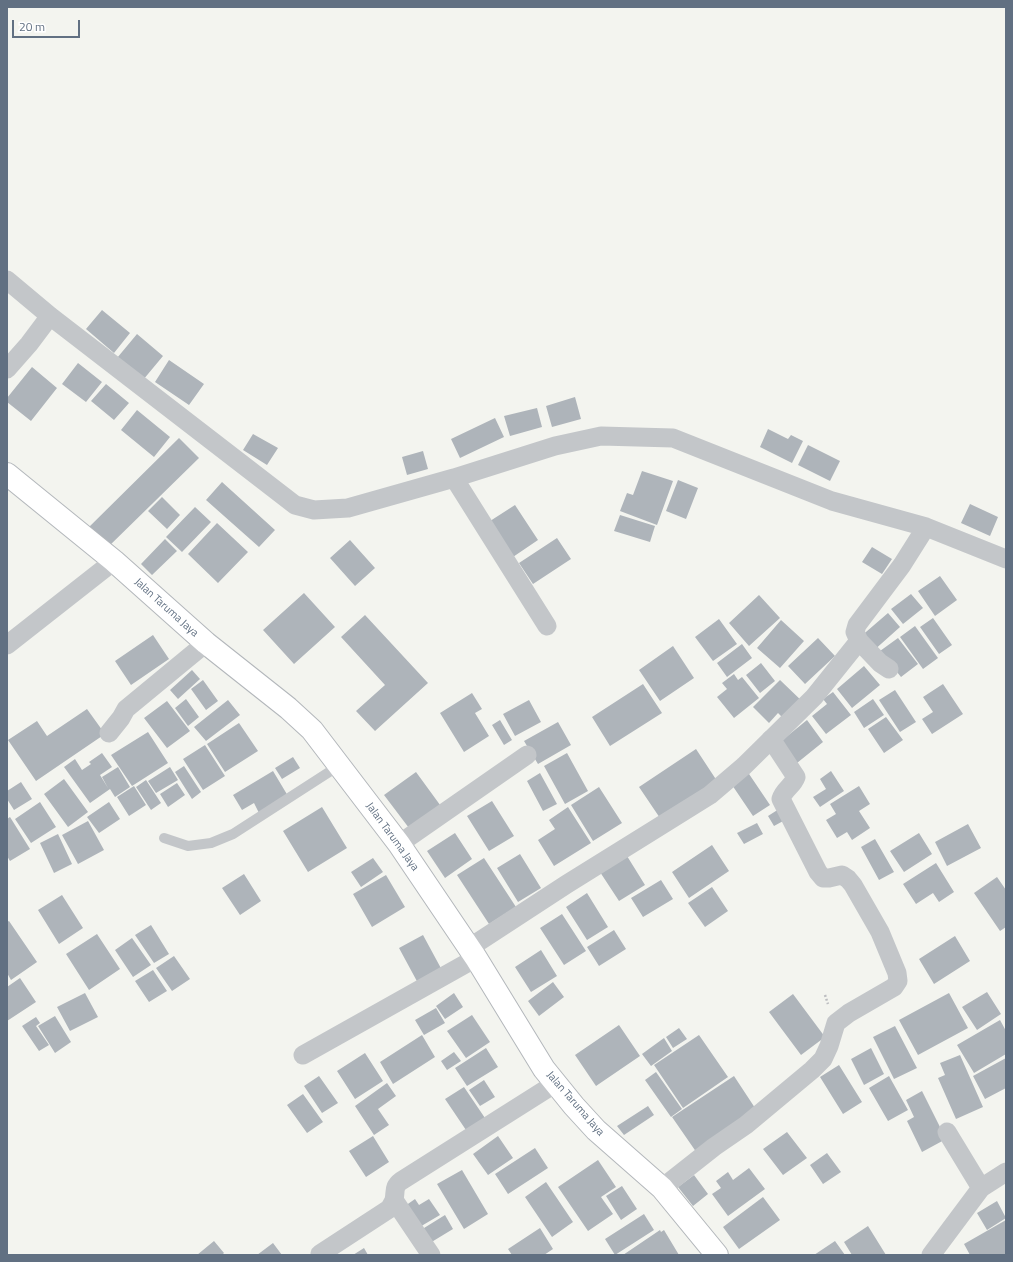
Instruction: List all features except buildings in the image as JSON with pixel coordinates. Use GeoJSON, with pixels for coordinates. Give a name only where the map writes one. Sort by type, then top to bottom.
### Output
{"type":"FeatureCollection","features":[{"type":"Feature","properties":{"kind":"main road","name":"Jalan Taruma Jaya"},"geometry":{"type":"LineString","coordinates":[[7,474],[114,561],[206,643],[288,708],[312,730],[399,844],[472,953],[544,1069],[596,1130],[662,1188],[714,1254]]}},
{"type":"Feature","properties":{"kind":"street"},"geometry":{"type":"LineString","coordinates":[[7,280],[50,316],[295,505],[314,510],[348,508],[454,478],[555,446],[601,436],[673,438],[832,501],[926,527],[1006,559]]}},
{"type":"Feature","properties":{"kind":"street"},"geometry":{"type":"LineString","coordinates":[[7,369],[29,344],[50,316]]}},
{"type":"Feature","properties":{"kind":"street"},"geometry":{"type":"LineString","coordinates":[[454,478],[547,626]]}},
{"type":"Feature","properties":{"kind":"street"},"geometry":{"type":"LineString","coordinates":[[889,669],[880,664],[859,642],[855,632],[857,625],[902,565],[926,527]]}},
{"type":"Feature","properties":{"kind":"street"},"geometry":{"type":"LineString","coordinates":[[7,645],[114,561]]}},
{"type":"Feature","properties":{"kind":"street"},"geometry":{"type":"LineString","coordinates":[[303,1055],[472,953],[567,884],[710,795],[744,766],[814,697],[859,642]]}},
{"type":"Feature","properties":{"kind":"street"},"geometry":{"type":"LineString","coordinates":[[109,732],[121,718],[126,709],[206,643]]}},
{"type":"Feature","properties":{"kind":"street"},"geometry":{"type":"LineString","coordinates":[[662,1188],[714,1147],[746,1125],[795,1085],[823,1059],[829,1046],[836,1023],[848,1013],[894,986],[898,981],[897,973],[880,932],[853,885],[842,875],[823,878],[818,872],[781,799],[783,793],[795,781],[796,777],[771,739]]}},
{"type":"Feature","properties":{"kind":"street"},"geometry":{"type":"LineString","coordinates":[[399,844],[527,755]]}},
{"type":"Feature","properties":{"kind":"street"},"geometry":{"type":"LineString","coordinates":[[320,1254],[389,1209],[394,1200],[394,1188],[401,1181],[556,1083]]}},
{"type":"Feature","properties":{"kind":"street"},"geometry":{"type":"LineString","coordinates":[[948,1132],[981,1188]]}},
{"type":"Feature","properties":{"kind":"street"},"geometry":{"type":"LineString","coordinates":[[931,1255],[981,1188],[1006,1172]]}},
{"type":"Feature","properties":{"kind":"street"},"geometry":{"type":"LineString","coordinates":[[394,1200],[430,1255]]}},
{"type":"Feature","properties":{"kind":"lane"},"geometry":{"type":"LineString","coordinates":[[164,838],[188,846],[211,843],[233,834],[340,766]]}}]}
